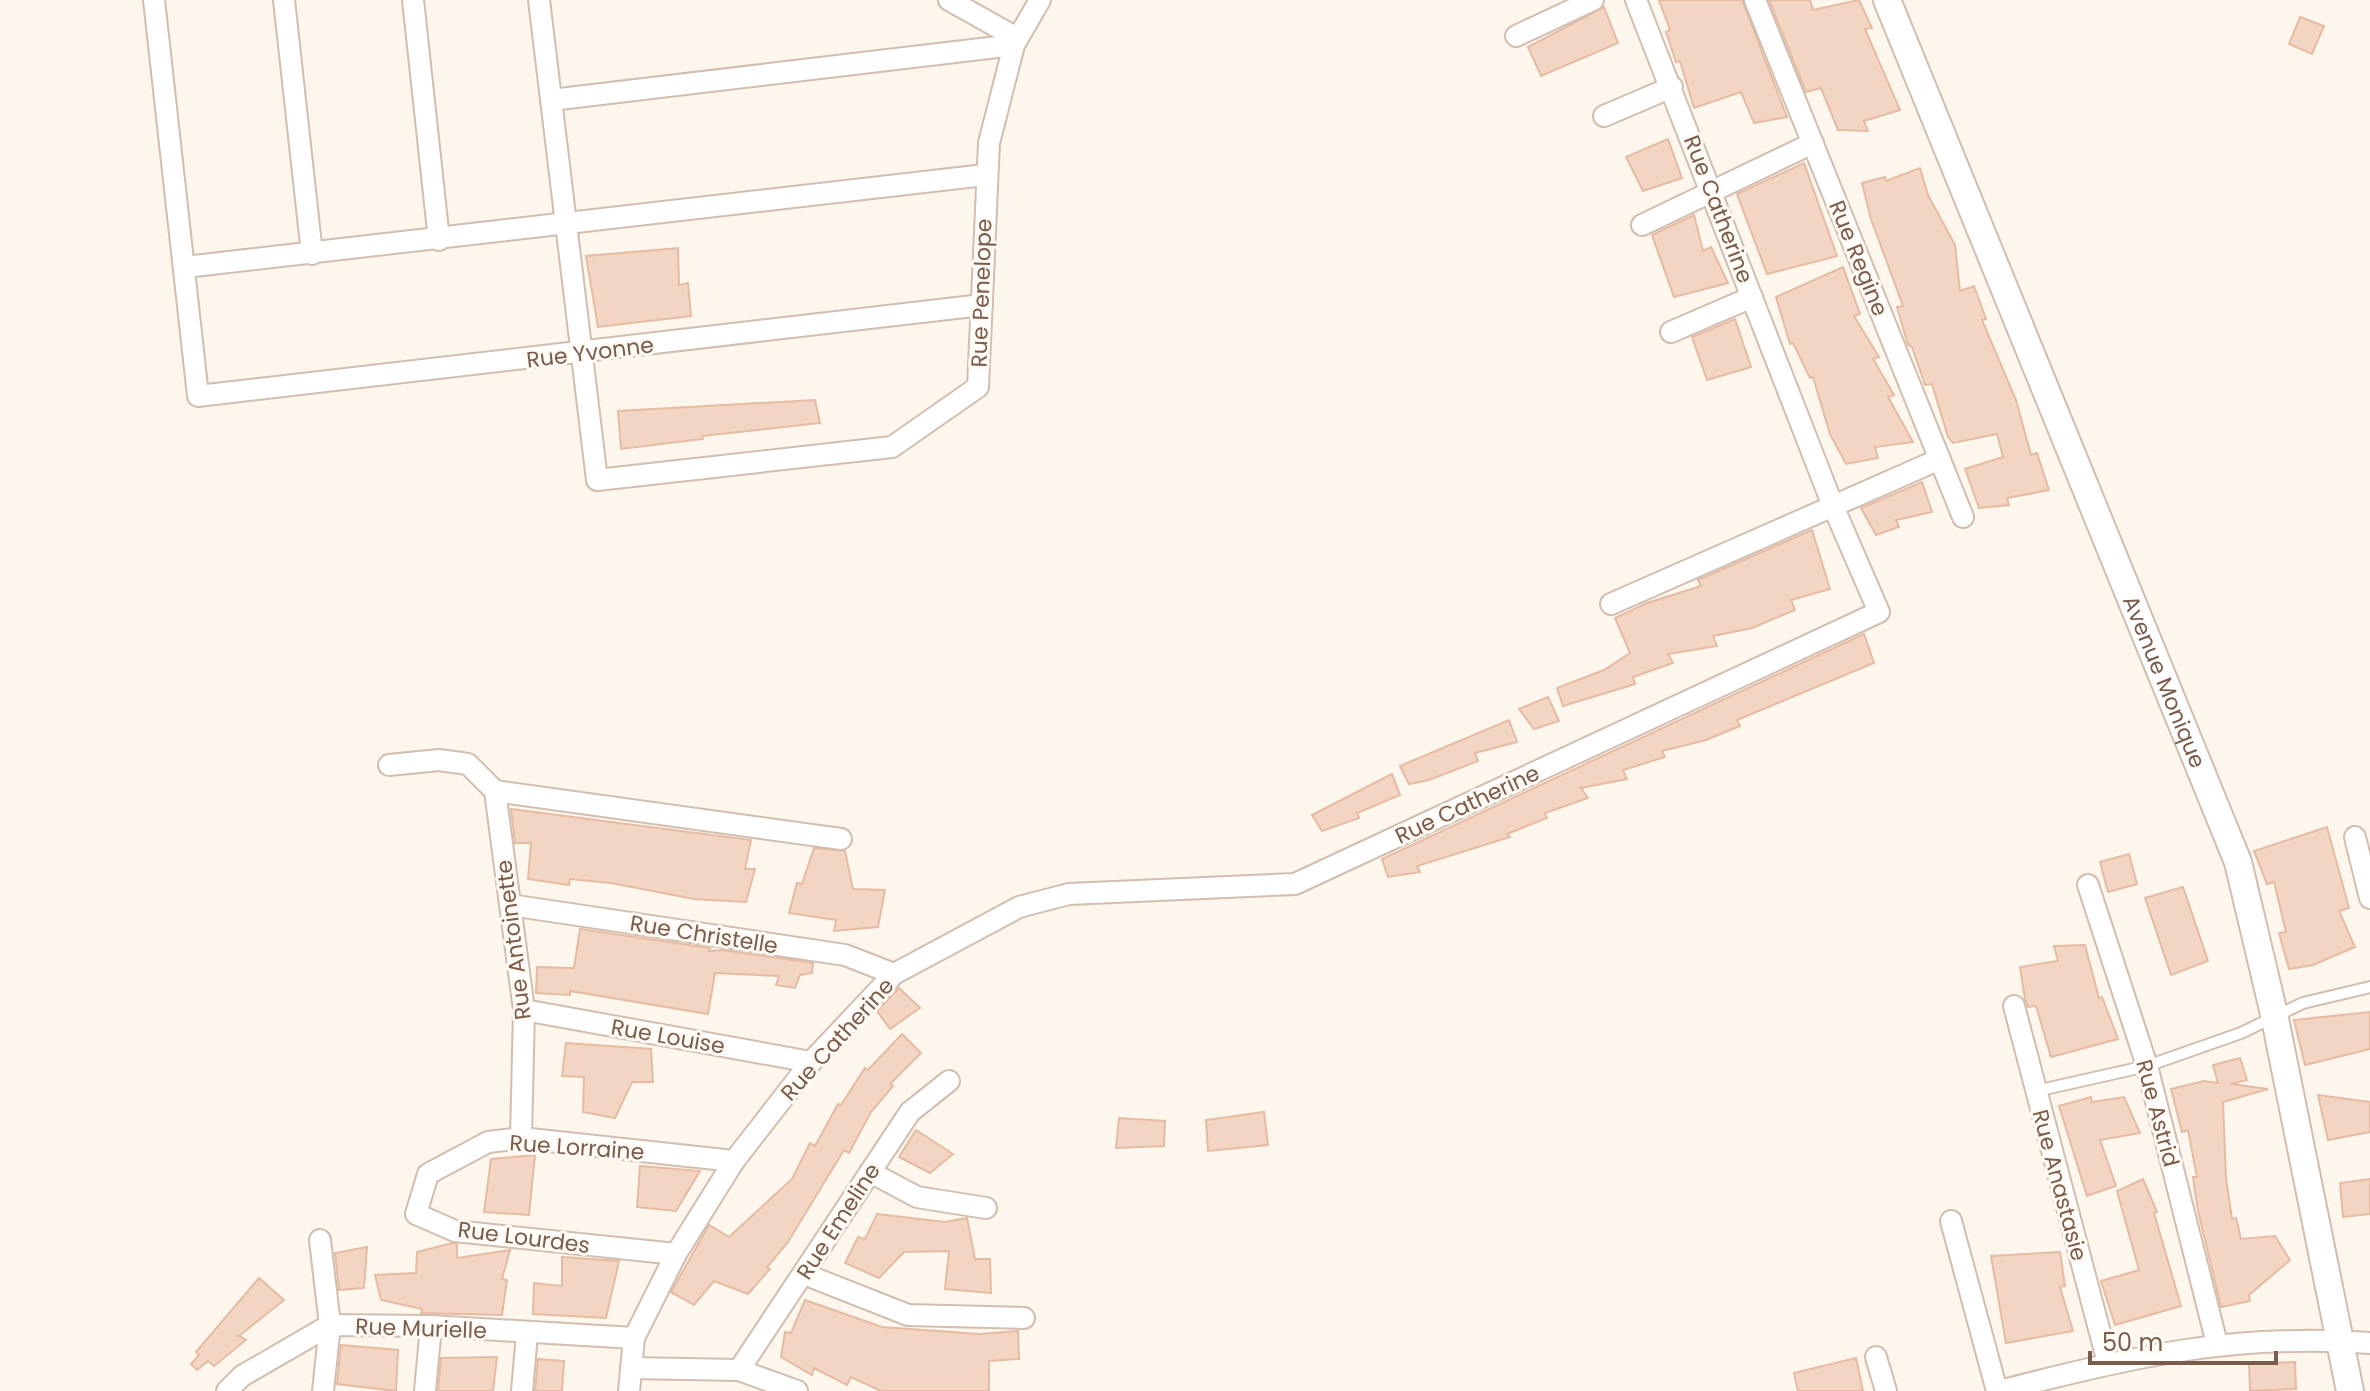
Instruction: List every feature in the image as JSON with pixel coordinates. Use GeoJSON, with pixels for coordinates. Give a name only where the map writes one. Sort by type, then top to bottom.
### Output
{"type":"FeatureCollection","features":[{"type":"Feature","properties":{"kind":"street"},"geometry":{"type":"LineString","coordinates":[[154,0],[185,267],[985,175]]}},
{"type":"Feature","properties":{"kind":"street"},"geometry":{"type":"LineString","coordinates":[[284,0],[312,254]]}},
{"type":"Feature","properties":{"kind":"street"},"geometry":{"type":"LineString","coordinates":[[413,0],[439,240]]}},
{"type":"Feature","properties":{"kind":"street"},"geometry":{"type":"LineString","coordinates":[[539,0],[582,354]]}},
{"type":"Feature","properties":{"kind":"street"},"geometry":{"type":"LineString","coordinates":[[949,0],[1015,41]]}},
{"type":"Feature","properties":{"kind":"street","name":"Rue Penelope"},"geometry":{"type":"LineString","coordinates":[[582,354],[597,480],[892,447],[978,387],[985,175],[1001,85],[1015,41],[1040,0]]}},
{"type":"Feature","properties":{"kind":"street"},"geometry":{"type":"LineString","coordinates":[[1516,36],[1593,0]]}},
{"type":"Feature","properties":{"kind":"street","name":"Rue Catherine"},"geometry":{"type":"LineString","coordinates":[[629,1391],[634,1338],[676,1254],[734,1161],[811,1062],[894,974],[1019,907],[1069,894],[1295,884],[1879,612],[1833,506],[1636,0]]}},
{"type":"Feature","properties":{"kind":"street","name":"Rue Regine"},"geometry":{"type":"LineString","coordinates":[[1755,0],[1963,517]]}},
{"type":"Feature","properties":{"kind":"street","name":"Avenue Monique"},"geometry":{"type":"LineString","coordinates":[[1887,0],[2238,862],[2274,1014],[2350,1391]]}},
{"type":"Feature","properties":{"kind":"street"},"geometry":{"type":"LineString","coordinates":[[551,100],[1015,41]]}},
{"type":"Feature","properties":{"kind":"street"},"geometry":{"type":"LineString","coordinates":[[1604,116],[1672,87]]}},
{"type":"Feature","properties":{"kind":"street"},"geometry":{"type":"LineString","coordinates":[[1642,225],[1813,143]]}},
{"type":"Feature","properties":{"kind":"street","name":"Rue Yvonne"},"geometry":{"type":"LineString","coordinates":[[185,267],[198,396],[582,354],[982,305]]}},
{"type":"Feature","properties":{"kind":"street"},"geometry":{"type":"LineString","coordinates":[[1671,332],[1752,297]]}},
{"type":"Feature","properties":{"kind":"street"},"geometry":{"type":"LineString","coordinates":[[1611,604],[1940,459]]}},
{"type":"Feature","properties":{"kind":"street"},"geometry":{"type":"LineString","coordinates":[[389,765],[439,760],[468,764],[495,791],[841,839]]}},
{"type":"Feature","properties":{"kind":"street","name":"Rue Antoinette"},"geometry":{"type":"LineString","coordinates":[[495,791],[524,1010],[521,1138]]}},
{"type":"Feature","properties":{"kind":"street"},"geometry":{"type":"LineString","coordinates":[[2355,837],[2370,898]]}},
{"type":"Feature","properties":{"kind":"street","name":"Rue Astrid"},"geometry":{"type":"LineString","coordinates":[[2088,885],[2147,1066],[2217,1344]]}},
{"type":"Feature","properties":{"kind":"street","name":"Rue Christelle"},"geometry":{"type":"LineString","coordinates":[[510,905],[845,955],[894,974]]}},
{"type":"Feature","properties":{"kind":"street","name":"Rue Anastasie"},"geometry":{"type":"LineString","coordinates":[[2014,1006],[2108,1363]]}},
{"type":"Feature","properties":{"kind":"street","name":"Rue Louise"},"geometry":{"type":"LineString","coordinates":[[524,1010],[811,1062]]}},
{"type":"Feature","properties":{"kind":"street","name":"Rue Emeline"},"geometry":{"type":"LineString","coordinates":[[739,1370],[910,1112],[949,1081]]}},
{"type":"Feature","properties":{"kind":"street","name":"Rue Lorraine"},"geometry":{"type":"LineString","coordinates":[[428,1174],[488,1142],[521,1138],[734,1161]]}},
{"type":"Feature","properties":{"kind":"street"},"geometry":{"type":"LineString","coordinates":[[870,1172],[917,1197],[986,1208]]}},
{"type":"Feature","properties":{"kind":"street","name":"Rue Lourdes"},"geometry":{"type":"LineString","coordinates":[[428,1174],[416,1214],[455,1231],[676,1254]]}},
{"type":"Feature","properties":{"kind":"street"},"geometry":{"type":"LineString","coordinates":[[1951,1221],[1999,1391],[2108,1363],[2217,1344],[2296,1338],[2370,1343]]}},
{"type":"Feature","properties":{"kind":"street"},"geometry":{"type":"LineString","coordinates":[[320,1240],[330,1325],[323,1391]]}},
{"type":"Feature","properties":{"kind":"street"},"geometry":{"type":"LineString","coordinates":[[804,1274],[908,1315],[1024,1318]]}},
{"type":"Feature","properties":{"kind":"street","name":"Rue Murielle"},"geometry":{"type":"LineString","coordinates":[[227,1391],[242,1376],[330,1325],[431,1326],[634,1338]]}},
{"type":"Feature","properties":{"kind":"street"},"geometry":{"type":"LineString","coordinates":[[425,1391],[431,1326]]}},
{"type":"Feature","properties":{"kind":"street"},"geometry":{"type":"LineString","coordinates":[[522,1391],[527,1334]]}},
{"type":"Feature","properties":{"kind":"street"},"geometry":{"type":"LineString","coordinates":[[1876,1357],[1886,1391]]}},
{"type":"Feature","properties":{"kind":"street"},"geometry":{"type":"LineString","coordinates":[[631,1368],[739,1370],[797,1391]]}},
{"type":"Feature","properties":{"kind":"lane"},"geometry":{"type":"LineString","coordinates":[[2036,1091],[2147,1066],[2241,1033],[2274,1014],[2303,1003],[2370,987]]}},
{"type":"Feature","properties":{"kind":"building"},"geometry":{"type":"Polygon","coordinates":[[[1659,0],[1742,0],[1787,117],[1754,123],[1741,92],[1694,108],[1680,61],[1676,62],[1666,32],[1670,30],[1659,0]]]}},
{"type":"Feature","properties":{"kind":"building"},"geometry":{"type":"Polygon","coordinates":[[[1769,0],[1810,0],[1813,10],[1859,0],[1872,28],[1865,29],[1900,110],[1864,121],[1868,131],[1838,130],[1821,88],[1806,92],[1769,0]]]}},
{"type":"Feature","properties":{"kind":"building"},"geometry":{"type":"Polygon","coordinates":[[[1604,7],[1618,43],[1541,76],[1528,47],[1604,7]]]}},
{"type":"Feature","properties":{"kind":"building"},"geometry":{"type":"Polygon","coordinates":[[[2300,17],[2324,26],[2312,54],[2289,44],[2300,17]]]}},
{"type":"Feature","properties":{"kind":"building"},"geometry":{"type":"Polygon","coordinates":[[[1668,139],[1682,178],[1643,191],[1626,157],[1668,139]]]}},
{"type":"Feature","properties":{"kind":"building"},"geometry":{"type":"Polygon","coordinates":[[[1804,163],[1837,256],[1767,274],[1737,194],[1804,163]]]}},
{"type":"Feature","properties":{"kind":"building"},"geometry":{"type":"Polygon","coordinates":[[[1920,168],[1928,195],[1955,245],[1960,291],[1974,286],[1986,319],[1982,320],[2016,400],[2031,455],[2037,453],[2049,490],[2007,498],[2009,505],[1979,508],[1965,469],[2003,457],[1997,434],[1953,443],[1948,437],[1932,384],[1925,385],[1912,347],[1908,345],[1897,307],[1903,306],[1871,219],[1862,183],[1885,177],[1886,181],[1920,168]]]}},
{"type":"Feature","properties":{"kind":"building"},"geometry":{"type":"Polygon","coordinates":[[[1694,215],[1703,251],[1711,247],[1728,283],[1674,297],[1652,235],[1694,215]]]}},
{"type":"Feature","properties":{"kind":"building"},"geometry":{"type":"Polygon","coordinates":[[[678,248],[679,285],[688,283],[691,316],[598,327],[586,256],[678,248]]]}},
{"type":"Feature","properties":{"kind":"building"},"geometry":{"type":"Polygon","coordinates":[[[1843,267],[1860,314],[1854,316],[1879,357],[1873,359],[1894,395],[1888,397],[1913,442],[1875,447],[1878,458],[1846,464],[1830,434],[1813,377],[1810,378],[1793,343],[1790,344],[1776,297],[1843,267]]]}},
{"type":"Feature","properties":{"kind":"building"},"geometry":{"type":"Polygon","coordinates":[[[1735,319],[1751,367],[1707,380],[1692,337],[1735,319]]]}},
{"type":"Feature","properties":{"kind":"building"},"geometry":{"type":"Polygon","coordinates":[[[815,400],[820,423],[621,449],[618,411],[815,400]]]}},
{"type":"Feature","properties":{"kind":"building"},"geometry":{"type":"Polygon","coordinates":[[[1922,482],[1932,512],[1896,520],[1899,527],[1876,535],[1861,508],[1922,482]]]}},
{"type":"Feature","properties":{"kind":"building"},"geometry":{"type":"Polygon","coordinates":[[[1812,530],[1830,589],[1791,600],[1795,610],[1752,628],[1713,636],[1717,646],[1668,654],[1673,663],[1633,677],[1635,684],[1563,706],[1557,688],[1604,670],[1630,653],[1615,618],[1647,603],[1701,586],[1698,580],[1812,530]]]}},
{"type":"Feature","properties":{"kind":"building"},"geometry":{"type":"Polygon","coordinates":[[[1864,634],[1874,663],[1737,720],[1740,726],[1706,740],[1662,751],[1665,757],[1623,770],[1627,779],[1581,788],[1588,798],[1545,813],[1547,818],[1507,834],[1510,837],[1417,866],[1420,872],[1388,877],[1382,859],[1864,634]]]}},
{"type":"Feature","properties":{"kind":"building"},"geometry":{"type":"Polygon","coordinates":[[[1548,697],[1559,721],[1534,729],[1519,709],[1548,697]]]}},
{"type":"Feature","properties":{"kind":"building"},"geometry":{"type":"Polygon","coordinates":[[[1509,720],[1517,742],[1475,753],[1478,761],[1429,780],[1409,784],[1400,766],[1509,720]]]}},
{"type":"Feature","properties":{"kind":"building"},"geometry":{"type":"Polygon","coordinates":[[[1392,774],[1400,795],[1357,813],[1359,818],[1322,831],[1312,815],[1392,774]]]}},
{"type":"Feature","properties":{"kind":"building"},"geometry":{"type":"Polygon","coordinates":[[[511,809],[751,840],[745,869],[755,869],[746,902],[694,899],[611,883],[570,879],[569,885],[528,879],[531,843],[515,843],[511,809]]]}},
{"type":"Feature","properties":{"kind":"building"},"geometry":{"type":"Polygon","coordinates":[[[2327,827],[2349,908],[2339,911],[2355,947],[2313,965],[2289,969],[2279,933],[2286,932],[2274,882],[2267,884],[2254,851],[2327,827]]]}},
{"type":"Feature","properties":{"kind":"building"},"geometry":{"type":"Polygon","coordinates":[[[814,848],[845,851],[853,889],[885,890],[878,927],[834,931],[836,920],[789,913],[797,883],[802,884],[814,848]]]}},
{"type":"Feature","properties":{"kind":"building"},"geometry":{"type":"Polygon","coordinates":[[[2129,854],[2137,884],[2108,892],[2100,862],[2129,854]]]}},
{"type":"Feature","properties":{"kind":"building"},"geometry":{"type":"Polygon","coordinates":[[[2183,887],[2208,961],[2171,975],[2145,898],[2183,887]]]}},
{"type":"Feature","properties":{"kind":"building"},"geometry":{"type":"Polygon","coordinates":[[[580,929],[710,948],[709,951],[723,950],[813,963],[812,973],[800,975],[795,988],[776,985],[779,976],[715,973],[708,1014],[570,991],[570,995],[536,993],[537,967],[574,968],[580,929]]]}},
{"type":"Feature","properties":{"kind":"building"},"geometry":{"type":"Polygon","coordinates":[[[2085,945],[2099,998],[2102,997],[2118,1039],[2051,1057],[2036,1006],[2028,1007],[2025,999],[2020,967],[2058,961],[2054,946],[2085,945]]]}},
{"type":"Feature","properties":{"kind":"building"},"geometry":{"type":"Polygon","coordinates":[[[899,988],[920,1008],[890,1029],[877,1011],[899,988]]]}},
{"type":"Feature","properties":{"kind":"building"},"geometry":{"type":"Polygon","coordinates":[[[2370,1012],[2370,1049],[2305,1065],[2294,1020],[2370,1012]]]}},
{"type":"Feature","properties":{"kind":"building"},"geometry":{"type":"Polygon","coordinates":[[[902,1034],[921,1053],[890,1084],[893,1086],[871,1112],[849,1153],[844,1150],[788,1242],[767,1267],[770,1269],[748,1294],[714,1281],[694,1305],[671,1292],[709,1225],[729,1237],[792,1179],[810,1143],[815,1146],[838,1104],[841,1105],[865,1068],[868,1070],[902,1034]]]}},
{"type":"Feature","properties":{"kind":"building"},"geometry":{"type":"Polygon","coordinates":[[[566,1043],[651,1049],[653,1082],[632,1082],[615,1118],[583,1112],[584,1077],[562,1076],[566,1043]]]}},
{"type":"Feature","properties":{"kind":"building"},"geometry":{"type":"Polygon","coordinates":[[[2240,1058],[2247,1080],[2231,1084],[2268,1089],[2223,1102],[2226,1178],[2232,1219],[2236,1218],[2241,1239],[2275,1236],[2290,1260],[2249,1295],[2250,1301],[2221,1307],[2198,1211],[2193,1177],[2197,1177],[2188,1130],[2182,1132],[2171,1089],[2204,1081],[2218,1083],[2213,1065],[2240,1058]]]}},
{"type":"Feature","properties":{"kind":"building"},"geometry":{"type":"Polygon","coordinates":[[[2318,1095],[2370,1102],[2370,1132],[2328,1140],[2318,1095]]]}},
{"type":"Feature","properties":{"kind":"building"},"geometry":{"type":"Polygon","coordinates":[[[2091,1097],[2092,1102],[2124,1097],[2140,1133],[2100,1140],[2116,1186],[2087,1196],[2059,1106],[2091,1097]]]}},
{"type":"Feature","properties":{"kind":"building"},"geometry":{"type":"Polygon","coordinates":[[[1264,1112],[1268,1145],[1208,1151],[1206,1120],[1264,1112]]]}},
{"type":"Feature","properties":{"kind":"building"},"geometry":{"type":"Polygon","coordinates":[[[1119,1118],[1165,1121],[1164,1146],[1116,1148],[1119,1118]]]}},
{"type":"Feature","properties":{"kind":"building"},"geometry":{"type":"Polygon","coordinates":[[[916,1130],[953,1154],[930,1173],[899,1157],[916,1130]]]}},
{"type":"Feature","properties":{"kind":"building"},"geometry":{"type":"Polygon","coordinates":[[[535,1155],[529,1215],[484,1212],[491,1159],[535,1155]]]}},
{"type":"Feature","properties":{"kind":"building"},"geometry":{"type":"Polygon","coordinates":[[[640,1166],[700,1171],[676,1211],[637,1207],[640,1166]]]}},
{"type":"Feature","properties":{"kind":"building"},"geometry":{"type":"Polygon","coordinates":[[[2143,1179],[2157,1212],[2154,1213],[2181,1306],[2115,1325],[2101,1281],[2139,1270],[2117,1191],[2143,1179]]]}},
{"type":"Feature","properties":{"kind":"building"},"geometry":{"type":"Polygon","coordinates":[[[2370,1179],[2370,1214],[2343,1217],[2340,1183],[2370,1179]]]}},
{"type":"Feature","properties":{"kind":"building"},"geometry":{"type":"Polygon","coordinates":[[[877,1214],[945,1222],[967,1218],[975,1259],[990,1259],[991,1293],[945,1289],[949,1251],[904,1252],[879,1278],[845,1263],[858,1237],[865,1239],[877,1214]]]}},
{"type":"Feature","properties":{"kind":"building"},"geometry":{"type":"Polygon","coordinates":[[[457,1244],[457,1258],[510,1250],[502,1279],[507,1280],[502,1315],[421,1313],[422,1309],[381,1300],[375,1275],[416,1273],[417,1252],[457,1244]]]}},
{"type":"Feature","properties":{"kind":"building"},"geometry":{"type":"Polygon","coordinates":[[[367,1247],[364,1288],[339,1290],[335,1253],[367,1247]]]}},
{"type":"Feature","properties":{"kind":"building"},"geometry":{"type":"Polygon","coordinates":[[[2060,1252],[2065,1286],[2060,1287],[2073,1331],[2006,1343],[1991,1256],[2060,1252]]]}},
{"type":"Feature","properties":{"kind":"building"},"geometry":{"type":"Polygon","coordinates":[[[562,1257],[619,1261],[606,1318],[533,1314],[534,1283],[562,1286],[562,1257]]]}},
{"type":"Feature","properties":{"kind":"building"},"geometry":{"type":"Polygon","coordinates":[[[259,1278],[284,1300],[239,1336],[246,1340],[214,1366],[208,1361],[197,1370],[191,1364],[199,1355],[196,1352],[259,1278]]]}},
{"type":"Feature","properties":{"kind":"building"},"geometry":{"type":"Polygon","coordinates":[[[805,1300],[882,1327],[979,1334],[1018,1331],[1019,1359],[989,1361],[989,1391],[881,1391],[851,1377],[847,1385],[814,1368],[812,1375],[781,1357],[785,1332],[791,1333],[805,1300]]]}},
{"type":"Feature","properties":{"kind":"building"},"geometry":{"type":"Polygon","coordinates":[[[341,1345],[398,1350],[396,1391],[337,1384],[341,1345]]]}},
{"type":"Feature","properties":{"kind":"building"},"geometry":{"type":"Polygon","coordinates":[[[497,1357],[493,1391],[438,1391],[441,1358],[497,1357]]]}},
{"type":"Feature","properties":{"kind":"building"},"geometry":{"type":"Polygon","coordinates":[[[1856,1358],[1863,1391],[1798,1391],[1794,1373],[1856,1358]]]}},
{"type":"Feature","properties":{"kind":"building"},"geometry":{"type":"Polygon","coordinates":[[[538,1359],[564,1361],[562,1391],[535,1391],[538,1359]]]}},
{"type":"Feature","properties":{"kind":"building"},"geometry":{"type":"Polygon","coordinates":[[[2295,1362],[2296,1389],[2250,1391],[2249,1364],[2295,1362]]]}}]}
